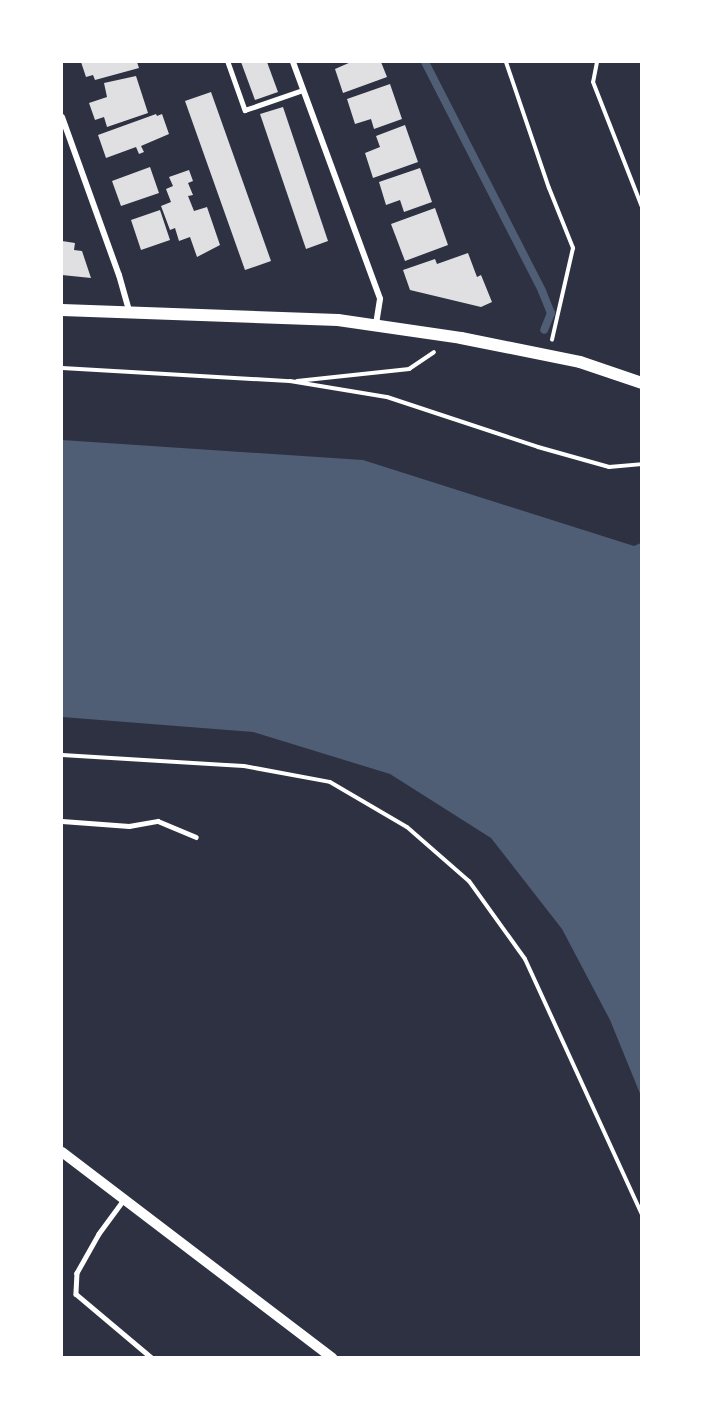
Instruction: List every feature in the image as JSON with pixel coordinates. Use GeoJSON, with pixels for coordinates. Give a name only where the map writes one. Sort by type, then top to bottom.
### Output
{"type":"FeatureCollection","features":[{"type":"Feature","properties":{"kind":"main road"},"geometry":{"type":"LineString","coordinates":[[62,310],[130,314],[290,316],[376,324],[461,338],[580,362],[642,382]]}},
{"type":"Feature","properties":{"kind":"street"},"geometry":{"type":"LineString","coordinates":[[292,62],[380,299],[376,324]]}},
{"type":"Feature","properties":{"kind":"street"},"geometry":{"type":"LineString","coordinates":[[62,117],[119,275],[130,314]]}},
{"type":"Feature","properties":{"kind":"street"},"geometry":{"type":"LineString","coordinates":[[62,1152],[332,1358]]}},
{"type":"Feature","properties":{"kind":"lane"},"geometry":{"type":"LineString","coordinates":[[228,62],[245,110],[303,90]]}},
{"type":"Feature","properties":{"kind":"lane"},"geometry":{"type":"LineString","coordinates":[[62,821],[129,826],[158,821],[196,837]]}},
{"type":"Feature","properties":{"kind":"lane"},"geometry":{"type":"LineString","coordinates":[[124,1200],[99,1234],[77,1273],[76,1294],[152,1358]]}},
{"type":"Feature","properties":{"kind":"path"},"geometry":{"type":"LineString","coordinates":[[506,62],[549,188],[573,248],[552,340]]}},
{"type":"Feature","properties":{"kind":"path"},"geometry":{"type":"LineString","coordinates":[[597,62],[593,82],[642,207]]}},
{"type":"Feature","properties":{"kind":"path"},"geometry":{"type":"LineString","coordinates":[[290,381],[409,369],[418,361]]}},
{"type":"Feature","properties":{"kind":"path"},"geometry":{"type":"LineString","coordinates":[[62,368],[290,381],[387,397],[538,447],[609,467],[642,464]]}},
{"type":"Feature","properties":{"kind":"path"},"geometry":{"type":"LineString","coordinates":[[62,755],[244,766],[330,782],[407,827],[469,881],[525,959],[642,1214]]}},
{"type":"Feature","properties":{"kind":"water"},"geometry":{"type":"Polygon","coordinates":[[[62,440],[363,460],[634,546],[641,543],[641,1096],[610,1020],[562,929],[491,838],[390,774],[253,732],[62,717],[62,440]]]}},
{"type":"Feature","properties":{"kind":"building"},"geometry":{"type":"Polygon","coordinates":[[[81,62],[137,62],[139,68],[95,80],[93,75],[86,77],[81,62]]]}},
{"type":"Feature","properties":{"kind":"building"},"geometry":{"type":"Polygon","coordinates":[[[241,62],[267,62],[278,92],[255,100],[241,62]]]}},
{"type":"Feature","properties":{"kind":"building"},"geometry":{"type":"Polygon","coordinates":[[[351,62],[381,62],[387,77],[343,93],[335,69],[351,62]]]}},
{"type":"Feature","properties":{"kind":"building"},"geometry":{"type":"Polygon","coordinates":[[[136,76],[148,113],[107,127],[104,117],[95,120],[89,103],[107,97],[104,83],[136,76]]]}},
{"type":"Feature","properties":{"kind":"building"},"geometry":{"type":"Polygon","coordinates":[[[390,84],[402,119],[374,129],[371,119],[355,124],[347,99],[390,84]]]}},
{"type":"Feature","properties":{"kind":"building"},"geometry":{"type":"Polygon","coordinates":[[[211,92],[271,261],[245,270],[185,101],[211,92]]]}},
{"type":"Feature","properties":{"kind":"building"},"geometry":{"type":"Polygon","coordinates":[[[283,107],[328,241],[306,249],[260,114],[283,107]]]}},
{"type":"Feature","properties":{"kind":"building"},"geometry":{"type":"Polygon","coordinates":[[[156,114],[157,116],[162,114],[169,134],[141,146],[144,152],[139,154],[136,147],[106,158],[98,135],[156,114]]]}},
{"type":"Feature","properties":{"kind":"building"},"geometry":{"type":"Polygon","coordinates":[[[405,125],[418,162],[373,178],[365,153],[380,147],[376,136],[405,125]]]}},
{"type":"Feature","properties":{"kind":"building"},"geometry":{"type":"Polygon","coordinates":[[[150,167],[159,193],[121,206],[112,181],[150,167]]]}},
{"type":"Feature","properties":{"kind":"building"},"geometry":{"type":"Polygon","coordinates":[[[420,168],[432,202],[404,212],[400,200],[386,205],[379,182],[420,168]]]}},
{"type":"Feature","properties":{"kind":"building"},"geometry":{"type":"Polygon","coordinates":[[[189,170],[193,181],[188,183],[193,195],[188,196],[194,211],[207,207],[220,245],[197,257],[190,237],[179,241],[175,228],[170,230],[161,206],[171,202],[166,189],[173,186],[169,177],[189,170]]]}},
{"type":"Feature","properties":{"kind":"building"},"geometry":{"type":"Polygon","coordinates":[[[435,208],[448,245],[405,261],[391,224],[435,208]]]}},
{"type":"Feature","properties":{"kind":"building"},"geometry":{"type":"Polygon","coordinates":[[[160,210],[170,240],[141,250],[131,220],[160,210]]]}},
{"type":"Feature","properties":{"kind":"building"},"geometry":{"type":"Polygon","coordinates":[[[62,241],[75,243],[74,250],[82,251],[91,278],[62,275],[62,241]]]}},
{"type":"Feature","properties":{"kind":"building"},"geometry":{"type":"Polygon","coordinates":[[[468,253],[477,277],[481,275],[492,302],[481,307],[410,290],[403,270],[435,259],[437,264],[468,253]]]}},
{"type":"Feature","properties":{"kind":"waterway"},"geometry":{"type":"LineString","coordinates":[[425,62],[542,291],[551,313],[544,330]]}}]}
